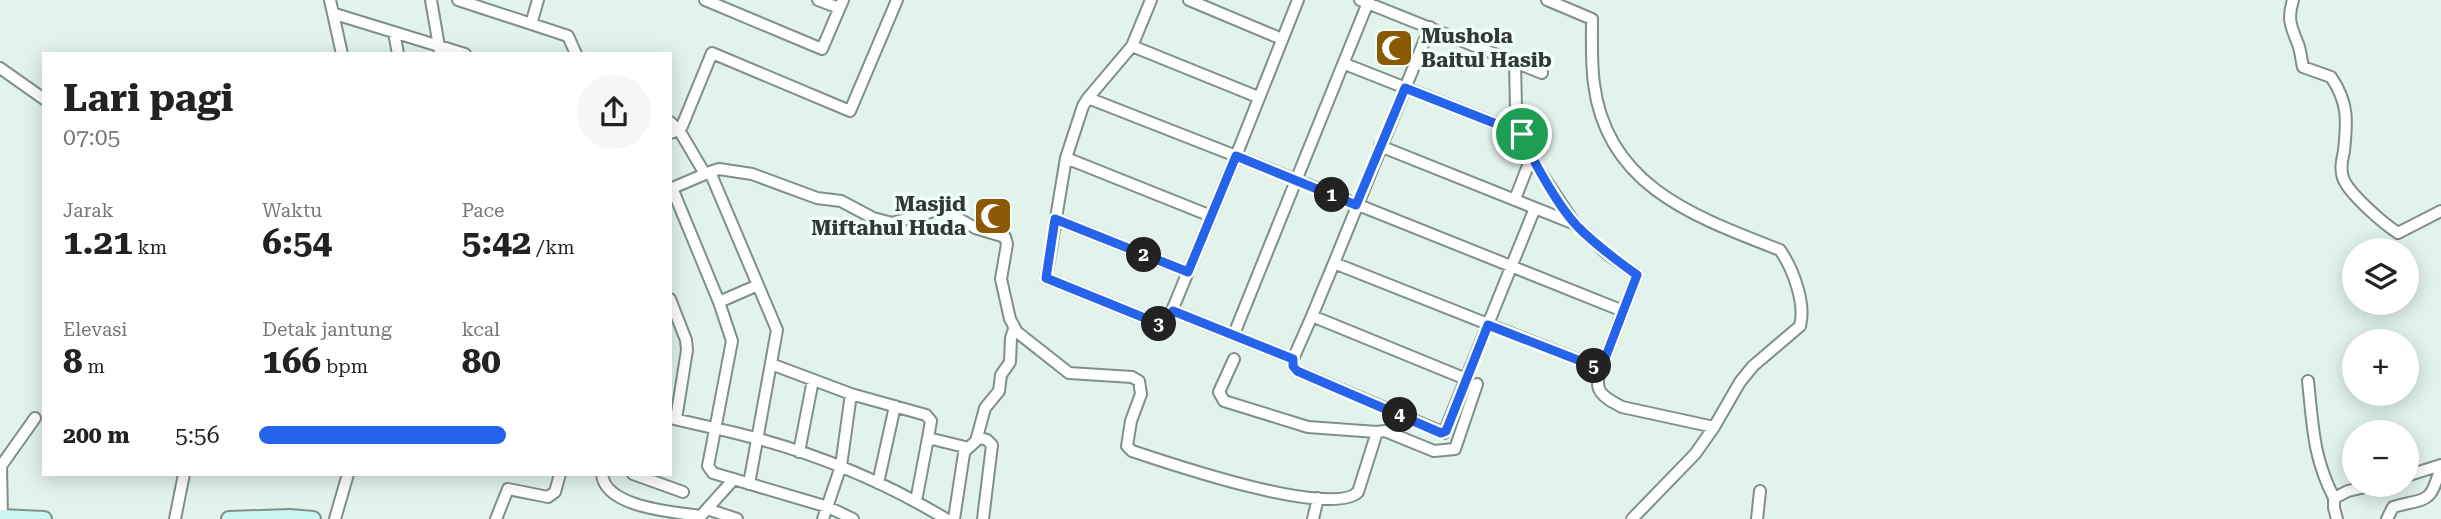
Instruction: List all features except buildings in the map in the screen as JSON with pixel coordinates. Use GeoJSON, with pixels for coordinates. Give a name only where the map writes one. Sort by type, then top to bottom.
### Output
{"type":"FeatureCollection","features":[{"type":"Feature","properties":{"kind":"main road"},"geometry":{"type":"LineString","coordinates":[[1,517],[44,519]]}},
{"type":"Feature","properties":{"kind":"main road"},"geometry":{"type":"LineString","coordinates":[[229,519],[313,519]]}},
{"type":"Feature","properties":{"kind":"street"},"geometry":{"type":"LineString","coordinates":[[330,0],[342,52]]}},
{"type":"Feature","properties":{"kind":"street"},"geometry":{"type":"LineString","coordinates":[[431,0],[440,50]]}},
{"type":"Feature","properties":{"kind":"street"},"geometry":{"type":"LineString","coordinates":[[458,0],[568,36],[575,52]]}},
{"type":"Feature","properties":{"kind":"street"},"geometry":{"type":"LineString","coordinates":[[531,24],[538,0]]}},
{"type":"Feature","properties":{"kind":"street"},"geometry":{"type":"LineString","coordinates":[[705,0],[822,49],[841,4],[818,0]]}},
{"type":"Feature","properties":{"kind":"street"},"geometry":{"type":"LineString","coordinates":[[749,484],[778,330],[707,173],[673,128],[712,52],[850,111],[897,0]]}},
{"type":"Feature","properties":{"kind":"street"},"geometry":{"type":"LineString","coordinates":[[1151,0],[1132,46],[1083,106],[1066,158],[1046,278],[1162,325],[1169,321],[1298,0]]}},
{"type":"Feature","properties":{"kind":"street"},"geometry":{"type":"LineString","coordinates":[[1189,0],[1282,39]]}},
{"type":"Feature","properties":{"kind":"street"},"geometry":{"type":"LineString","coordinates":[[1547,0],[1592,19],[1593,73],[1601,113],[1615,147],[1635,174],[1667,200],[1780,250],[1788,261],[1800,300],[1800,326],[1753,366],[1695,454],[1632,519]]}},
{"type":"Feature","properties":{"kind":"street"},"geometry":{"type":"LineString","coordinates":[[2293,0],[2288,19],[2303,67],[2331,77],[2346,106],[2342,167],[2345,183],[2398,233],[2441,211]]}},
{"type":"Feature","properties":{"kind":"street"},"geometry":{"type":"LineString","coordinates":[[1234,334],[1345,64],[1366,1],[1542,73]]}},
{"type":"Feature","properties":{"kind":"street"},"geometry":{"type":"LineString","coordinates":[[335,14],[394,32],[440,50]]}},
{"type":"Feature","properties":{"kind":"street"},"geometry":{"type":"LineString","coordinates":[[1430,27],[1293,359],[1293,366],[1297,371],[1441,433],[1446,431],[1472,381]]}},
{"type":"Feature","properties":{"kind":"street"},"geometry":{"type":"LineString","coordinates":[[394,32],[398,52]]}},
{"type":"Feature","properties":{"kind":"street"},"geometry":{"type":"LineString","coordinates":[[1132,46],[1258,97]]}},
{"type":"Feature","properties":{"kind":"street"},"geometry":{"type":"LineString","coordinates":[[1515,62],[1516,109],[1531,158],[1575,224],[1605,252],[1637,275],[1596,381],[1599,390],[1622,407],[1714,427]]}},
{"type":"Feature","properties":{"kind":"street"},"geometry":{"type":"LineString","coordinates":[[1345,64],[1522,134]]}},
{"type":"Feature","properties":{"kind":"street"},"geometry":{"type":"LineString","coordinates":[[0,68],[42,98]]}},
{"type":"Feature","properties":{"kind":"street"},"geometry":{"type":"LineString","coordinates":[[1088,99],[1623,311]]}},
{"type":"Feature","properties":{"kind":"street"},"geometry":{"type":"LineString","coordinates":[[1380,145],[1575,224]]}},
{"type":"Feature","properties":{"kind":"street"},"geometry":{"type":"LineString","coordinates":[[1066,158],[1211,216]]}},
{"type":"Feature","properties":{"kind":"street"},"geometry":{"type":"LineString","coordinates":[[1515,199],[1531,158]]}},
{"type":"Feature","properties":{"kind":"street"},"geometry":{"type":"LineString","coordinates":[[672,189],[719,169],[752,174],[817,198],[841,201],[873,218],[892,223],[937,210],[975,228],[1005,237],[1007,244],[1001,279],[1014,329],[1010,362],[1001,375],[999,393],[985,408],[974,444],[966,450],[954,519]]}},
{"type":"Feature","properties":{"kind":"street"},"geometry":{"type":"LineString","coordinates":[[672,191],[719,302],[732,341],[708,466],[713,473],[828,507],[853,519]]}},
{"type":"Feature","properties":{"kind":"street"},"geometry":{"type":"LineString","coordinates":[[1234,359],[1219,393],[1224,401],[1308,427],[1385,431],[1434,451],[1455,449],[1488,325],[1535,208]]}},
{"type":"Feature","properties":{"kind":"street"},"geometry":{"type":"LineString","coordinates":[[1055,219],[1188,272]]}},
{"type":"Feature","properties":{"kind":"street"},"geometry":{"type":"LineString","coordinates":[[1334,263],[1601,369]]}},
{"type":"Feature","properties":{"kind":"street"},"geometry":{"type":"LineString","coordinates":[[719,302],[758,285]]}},
{"type":"Feature","properties":{"kind":"street"},"geometry":{"type":"LineString","coordinates":[[672,304],[686,340],[687,350],[673,418],[759,439],[841,466],[916,501],[946,519]]}},
{"type":"Feature","properties":{"kind":"street"},"geometry":{"type":"LineString","coordinates":[[1173,311],[1293,359]]}},
{"type":"Feature","properties":{"kind":"street"},"geometry":{"type":"LineString","coordinates":[[1312,316],[1472,381]]}},
{"type":"Feature","properties":{"kind":"street"},"geometry":{"type":"LineString","coordinates":[[1014,329],[1069,373],[1132,377],[1139,381],[1142,394],[1131,421],[1127,446],[1132,451],[1241,485],[1318,498],[1356,495],[1377,432]]}},
{"type":"Feature","properties":{"kind":"street"},"geometry":{"type":"LineString","coordinates":[[771,364],[851,394],[929,417],[931,421],[916,501]]}},
{"type":"Feature","properties":{"kind":"street"},"geometry":{"type":"LineString","coordinates":[[799,452],[813,380]]}},
{"type":"Feature","properties":{"kind":"street"},"geometry":{"type":"LineString","coordinates":[[2308,382],[2316,453],[2321,472],[2334,498],[2337,519]]}},
{"type":"Feature","properties":{"kind":"street"},"geometry":{"type":"LineString","coordinates":[[823,519],[841,466],[851,394]]}},
{"type":"Feature","properties":{"kind":"street"},"geometry":{"type":"LineString","coordinates":[[878,483],[895,406]]}},
{"type":"Feature","properties":{"kind":"street"},"geometry":{"type":"LineString","coordinates":[[1,517],[1,466],[35,418]]}},
{"type":"Feature","properties":{"kind":"street"},"geometry":{"type":"LineString","coordinates":[[977,437],[992,445],[983,519]]}},
{"type":"Feature","properties":{"kind":"street"},"geometry":{"type":"LineString","coordinates":[[928,438],[962,445],[966,450]]}},
{"type":"Feature","properties":{"kind":"street"},"geometry":{"type":"LineString","coordinates":[[2419,472],[2441,465]]}},
{"type":"Feature","properties":{"kind":"street"},"geometry":{"type":"LineString","coordinates":[[2387,519],[2393,507],[2429,497],[2441,465]]}},
{"type":"Feature","properties":{"kind":"street"},"geometry":{"type":"LineString","coordinates":[[175,519],[184,476]]}},
{"type":"Feature","properties":{"kind":"street"},"geometry":{"type":"LineString","coordinates":[[335,519],[347,476]]}},
{"type":"Feature","properties":{"kind":"street"},"geometry":{"type":"LineString","coordinates":[[496,519],[508,489],[548,497],[555,492],[559,476]]}},
{"type":"Feature","properties":{"kind":"street"},"geometry":{"type":"LineString","coordinates":[[602,476],[610,492],[633,503],[660,510],[737,519]]}},
{"type":"Feature","properties":{"kind":"street"},"geometry":{"type":"LineString","coordinates":[[639,476],[683,492]]}},
{"type":"Feature","properties":{"kind":"street"},"geometry":{"type":"LineString","coordinates":[[702,515],[734,479]]}},
{"type":"Feature","properties":{"kind":"street"},"geometry":{"type":"LineString","coordinates":[[1757,519],[1760,491]]}},
{"type":"Feature","properties":{"kind":"street"},"geometry":{"type":"LineString","coordinates":[[2334,498],[2342,494]]}},
{"type":"Feature","properties":{"kind":"street"},"geometry":{"type":"LineString","coordinates":[[1313,519],[1318,498]]}},
{"type":"Feature","properties":{"kind":"place","name":"Mushola Baitul Hasib"},"geometry":{"type":"Point","coordinates":[1394,48]}},
{"type":"Feature","properties":{"kind":"place","name":"Masjid Miftahul Huda"},"geometry":{"type":"Point","coordinates":[993,216]}},
{"type":"Feature","properties":{"kind":"route"},"geometry":{"type":"LineString","coordinates":[[1405,88],[1522,134],[1531,158],[1575,224],[1605,252],[1637,275],[1601,369],[1488,325],[1444,433],[1297,371],[1292,363],[1293,359],[1234,334],[1173,311],[1166,325],[1162,325],[1046,278],[1055,219],[1188,272],[1236,156],[1356,205],[1405,88]]}}]}
